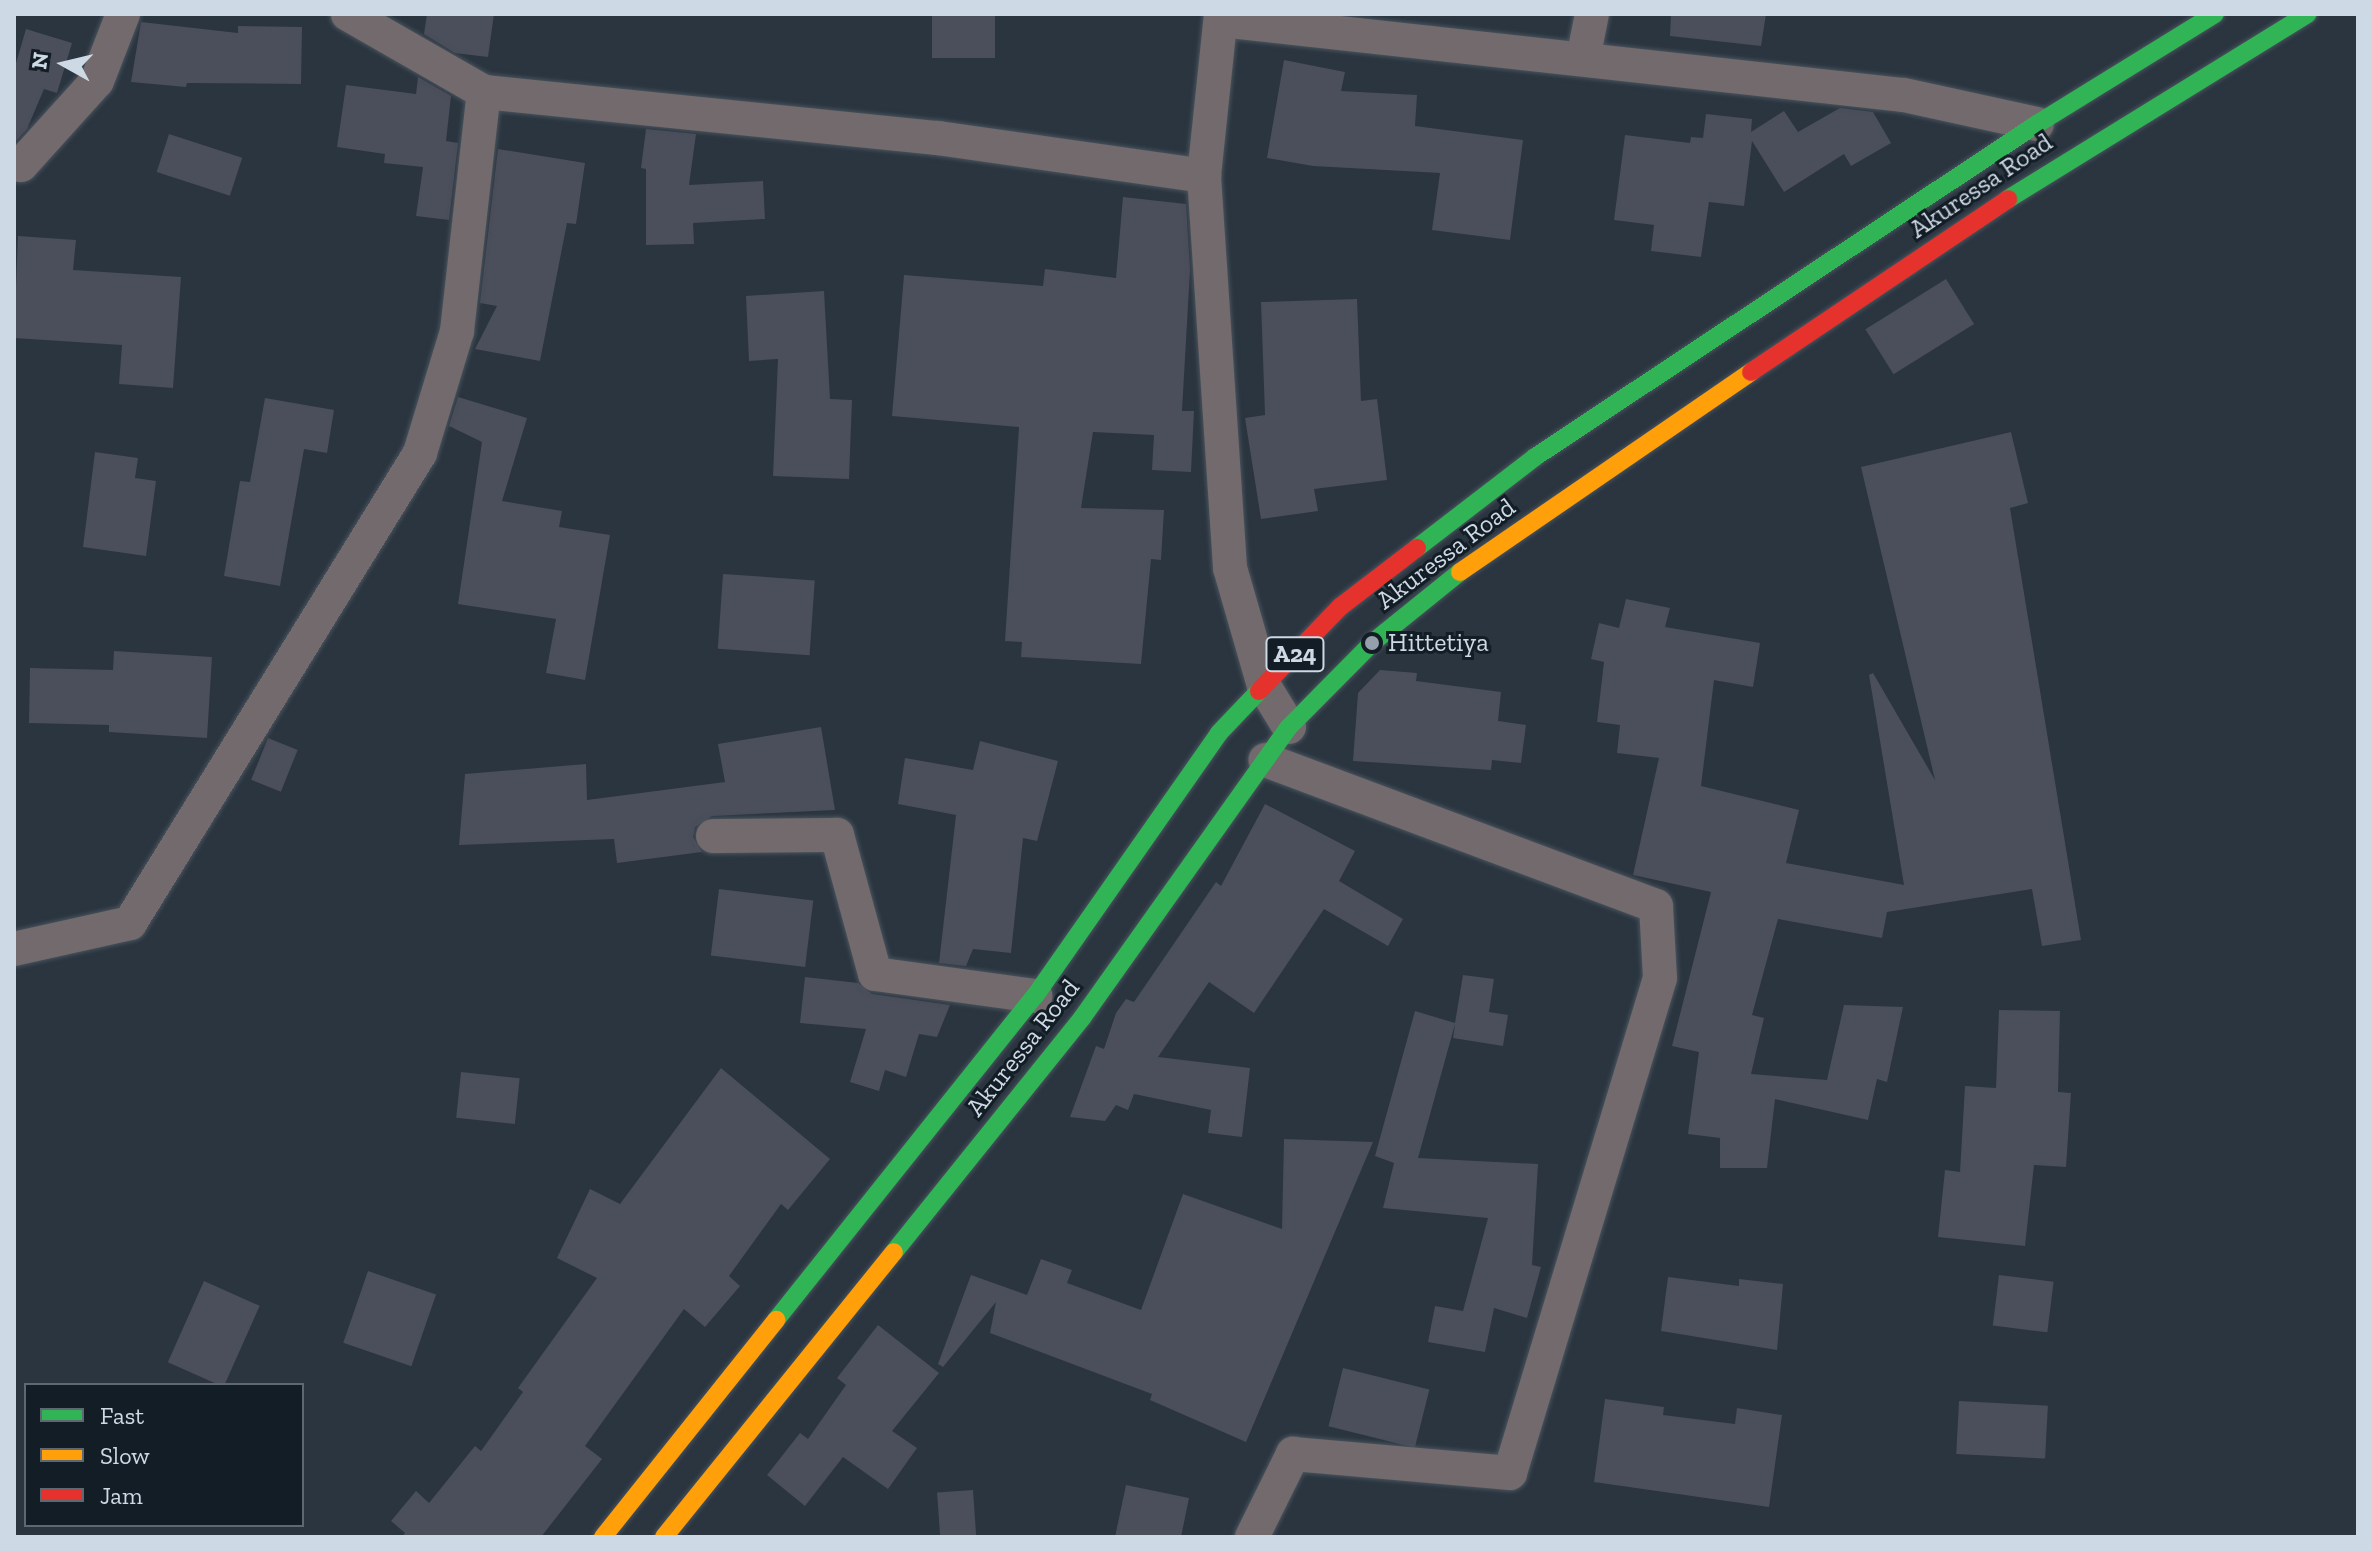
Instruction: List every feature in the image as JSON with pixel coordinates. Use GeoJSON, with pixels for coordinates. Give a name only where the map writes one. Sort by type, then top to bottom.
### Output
{"type":"FeatureCollection","features":[{"type":"Feature","properties":{"kind":"highway","name":"Akuressa Road"},"geometry":{"type":"LineString","coordinates":[[603,1537],[1035,996],[1173,793],[1219,733],[1340,607],[1535,457],[2037,124],[2215,14]]}},
{"type":"Feature","properties":{"kind":"highway","name":"Akuressa Road"},"geometry":{"type":"LineString","coordinates":[[664,1537],[1082,1018],[1289,727],[1395,625],[1534,519],[2076,153],[2307,14]]}},
{"type":"Feature","properties":{"kind":"street"},"geometry":{"type":"LineString","coordinates":[[14,163],[21,165],[97,81],[123,14]]}},
{"type":"Feature","properties":{"kind":"street"},"geometry":{"type":"LineString","coordinates":[[348,14],[484,92],[938,138],[1204,176]]}},
{"type":"Feature","properties":{"kind":"street"},"geometry":{"type":"LineString","coordinates":[[1583,59],[1592,14]]}},
{"type":"Feature","properties":{"kind":"street"},"geometry":{"type":"LineString","coordinates":[[1289,727],[1264,686],[1230,568],[1204,176],[1221,17],[1904,95],[2037,124]]}},
{"type":"Feature","properties":{"kind":"street"},"geometry":{"type":"LineString","coordinates":[[14,949],[130,923],[420,453],[457,331],[484,92]]}},
{"type":"Feature","properties":{"kind":"street"},"geometry":{"type":"LineString","coordinates":[[1252,1537],[1293,1454],[1510,1473],[1660,978],[1656,906],[1265,760]]}},
{"type":"Feature","properties":{"kind":"street"},"geometry":{"type":"LineString","coordinates":[[713,836],[837,835],[875,974],[1035,996]]}},
{"type":"Feature","properties":{"kind":"building"},"geometry":{"type":"Polygon","coordinates":[[[427,14],[494,14],[488,57],[455,53],[424,34],[427,14]]]}},
{"type":"Feature","properties":{"kind":"building"},"geometry":{"type":"Polygon","coordinates":[[[932,14],[995,14],[995,58],[932,58],[932,14]]]}},
{"type":"Feature","properties":{"kind":"building"},"geometry":{"type":"Polygon","coordinates":[[[1671,14],[1766,14],[1761,46],[1670,36],[1671,14]]]}},
{"type":"Feature","properties":{"kind":"building"},"geometry":{"type":"Polygon","coordinates":[[[141,22],[238,33],[238,26],[302,27],[301,84],[187,83],[186,87],[131,82],[141,22]]]}},
{"type":"Feature","properties":{"kind":"building"},"geometry":{"type":"Polygon","coordinates":[[[26,29],[72,43],[57,93],[44,89],[27,129],[14,143],[14,70],[26,29]]]}},
{"type":"Feature","properties":{"kind":"building"},"geometry":{"type":"Polygon","coordinates":[[[1284,60],[1345,72],[1341,91],[1417,95],[1415,126],[1523,140],[1510,240],[1432,230],[1440,173],[1313,166],[1267,158],[1284,60]]]}},
{"type":"Feature","properties":{"kind":"building"},"geometry":{"type":"Polygon","coordinates":[[[418,77],[451,96],[446,141],[458,143],[449,220],[416,216],[423,167],[384,163],[385,154],[337,147],[346,85],[416,94],[418,77]]]}},
{"type":"Feature","properties":{"kind":"building"},"geometry":{"type":"Polygon","coordinates":[[[1840,108],[1873,112],[1891,143],[1851,166],[1844,154],[1784,192],[1752,141],[1744,206],[1709,202],[1701,257],[1651,251],[1654,225],[1614,220],[1625,135],[1690,143],[1691,137],[1703,138],[1706,114],[1752,119],[1751,132],[1784,111],[1798,132],[1840,108]]]}},
{"type":"Feature","properties":{"kind":"building"},"geometry":{"type":"Polygon","coordinates":[[[646,129],[696,134],[689,185],[763,181],[765,219],[693,223],[694,244],[646,245],[646,169],[641,168],[646,129]]]}},
{"type":"Feature","properties":{"kind":"building"},"geometry":{"type":"Polygon","coordinates":[[[169,134],[242,158],[230,196],[157,172],[169,134]]]}},
{"type":"Feature","properties":{"kind":"building"},"geometry":{"type":"Polygon","coordinates":[[[498,149],[585,163],[576,224],[567,223],[540,361],[475,349],[497,306],[480,303],[498,149]]]}},
{"type":"Feature","properties":{"kind":"building"},"geometry":{"type":"Polygon","coordinates":[[[1123,197],[1186,204],[1190,270],[1182,411],[1194,411],[1191,472],[1152,470],[1154,435],[1093,432],[1081,508],[1164,510],[1161,560],[1151,559],[1141,664],[1021,657],[1022,642],[1005,641],[1019,427],[892,416],[904,275],[1043,286],[1045,269],[1116,278],[1123,197]]]}},
{"type":"Feature","properties":{"kind":"building"},"geometry":{"type":"Polygon","coordinates":[[[18,236],[76,240],[73,270],[181,277],[173,388],[119,384],[122,345],[14,338],[18,236]]]}},
{"type":"Feature","properties":{"kind":"building"},"geometry":{"type":"Polygon","coordinates":[[[1946,279],[1974,324],[1894,374],[1865,329],[1946,279]]]}},
{"type":"Feature","properties":{"kind":"building"},"geometry":{"type":"Polygon","coordinates":[[[824,291],[830,399],[852,400],[849,479],[773,476],[778,359],[749,361],[746,296],[824,291]]]}},
{"type":"Feature","properties":{"kind":"building"},"geometry":{"type":"Polygon","coordinates":[[[1357,299],[1361,401],[1377,399],[1387,480],[1314,489],[1318,511],[1261,519],[1245,418],[1265,415],[1261,302],[1357,299]]]}},
{"type":"Feature","properties":{"kind":"building"},"geometry":{"type":"Polygon","coordinates":[[[458,397],[527,418],[502,501],[562,511],[559,527],[610,535],[585,680],[546,673],[556,619],[458,604],[482,442],[449,426],[458,397]]]}},
{"type":"Feature","properties":{"kind":"building"},"geometry":{"type":"Polygon","coordinates":[[[265,398],[334,410],[327,453],[304,449],[280,586],[224,576],[240,481],[250,482],[265,398]]]}},
{"type":"Feature","properties":{"kind":"building"},"geometry":{"type":"Polygon","coordinates":[[[2011,432],[2028,503],[2010,508],[2081,940],[2042,946],[2032,889],[1887,912],[1882,938],[1778,919],[1752,1015],[1764,1018],[1751,1074],[1827,1080],[1844,1005],[1903,1007],[1887,1082],[1877,1079],[1868,1120],[1775,1099],[1767,1168],[1720,1168],[1720,1138],[1688,1134],[1699,1052],[1672,1046],[1711,892],[1633,875],[1659,758],[1617,753],[1620,725],[1597,722],[1604,662],[1591,659],[1599,623],[1619,628],[1626,599],[1670,608],[1665,627],[1760,643],[1753,687],[1714,680],[1701,786],[1799,810],[1786,863],[1904,885],[1869,675],[1873,673],[1935,780],[1861,467],[2011,432]]]}},
{"type":"Feature","properties":{"kind":"building"},"geometry":{"type":"Polygon","coordinates":[[[95,452],[138,458],[135,478],[156,481],[146,556],[83,547],[95,452]]]}},
{"type":"Feature","properties":{"kind":"building"},"geometry":{"type":"Polygon","coordinates":[[[723,574],[815,580],[810,655],[718,649],[723,574]]]}},
{"type":"Feature","properties":{"kind":"building"},"geometry":{"type":"Polygon","coordinates":[[[114,651],[212,657],[207,738],[109,732],[109,725],[29,723],[30,668],[113,670],[114,651]]]}},
{"type":"Feature","properties":{"kind":"building"},"geometry":{"type":"Polygon","coordinates":[[[1380,670],[1417,673],[1416,681],[1501,692],[1498,721],[1526,725],[1521,763],[1492,760],[1491,770],[1353,761],[1358,693],[1380,670]]]}},
{"type":"Feature","properties":{"kind":"building"},"geometry":{"type":"Polygon","coordinates":[[[821,727],[835,810],[712,816],[695,827],[693,837],[702,852],[617,863],[614,839],[459,845],[465,774],[586,764],[587,800],[725,782],[718,744],[821,727]]]}},
{"type":"Feature","properties":{"kind":"building"},"geometry":{"type":"Polygon","coordinates":[[[268,738],[298,750],[281,792],[251,780],[268,738]]]}},
{"type":"Feature","properties":{"kind":"building"},"geometry":{"type":"Polygon","coordinates":[[[980,741],[1058,761],[1037,841],[1023,838],[1011,953],[973,949],[966,966],[939,963],[956,815],[898,804],[905,758],[973,770],[980,741]]]}},
{"type":"Feature","properties":{"kind":"building"},"geometry":{"type":"Polygon","coordinates":[[[1265,804],[1355,851],[1339,881],[1403,919],[1388,946],[1324,909],[1254,1013],[1209,982],[1158,1057],[1250,1068],[1242,1137],[1208,1133],[1211,1110],[1134,1094],[1128,1110],[1116,1105],[1105,1121],[1070,1117],[1096,1046],[1104,1049],[1116,1013],[1126,999],[1134,1002],[1216,882],[1221,886],[1265,804]]]}},
{"type":"Feature","properties":{"kind":"building"},"geometry":{"type":"Polygon","coordinates":[[[719,889],[813,901],[805,967],[711,956],[719,889]]]}},
{"type":"Feature","properties":{"kind":"building"},"geometry":{"type":"Polygon","coordinates":[[[1463,975],[1494,979],[1489,1012],[1508,1015],[1503,1046],[1453,1038],[1455,1024],[1418,1158],[1538,1164],[1532,1265],[1541,1267],[1527,1318],[1494,1308],[1485,1352],[1428,1342],[1435,1306],[1463,1311],[1488,1218],[1383,1208],[1394,1163],[1375,1156],[1415,1011],[1455,1023],[1463,975]]]}},
{"type":"Feature","properties":{"kind":"building"},"geometry":{"type":"Polygon","coordinates":[[[805,977],[858,983],[872,994],[950,1005],[937,1037],[919,1034],[906,1077],[885,1070],[879,1091],[850,1082],[866,1029],[800,1023],[805,977]]]}},
{"type":"Feature","properties":{"kind":"building"},"geometry":{"type":"Polygon","coordinates":[[[1999,1010],[2060,1011],[2058,1092],[2071,1093],[2066,1167],[2034,1165],[2025,1246],[1938,1237],[1945,1170],[1960,1172],[1965,1086],[1996,1088],[1999,1010]]]}},
{"type":"Feature","properties":{"kind":"building"},"geometry":{"type":"Polygon","coordinates":[[[721,1068],[830,1159],[788,1210],[781,1204],[729,1276],[740,1286],[705,1327],[684,1309],[585,1446],[602,1459],[541,1537],[402,1537],[405,1533],[391,1521],[416,1491],[429,1503],[475,1446],[481,1451],[523,1392],[518,1388],[597,1278],[557,1258],[590,1189],[620,1204],[721,1068]]]}},
{"type":"Feature","properties":{"kind":"building"},"geometry":{"type":"Polygon","coordinates":[[[461,1072],[520,1078],[515,1124],[456,1118],[461,1072]]]}},
{"type":"Feature","properties":{"kind":"building"},"geometry":{"type":"Polygon","coordinates":[[[1284,1139],[1373,1142],[1246,1442],[1150,1400],[1152,1394],[990,1333],[996,1302],[943,1367],[938,1364],[971,1275],[1027,1295],[1041,1259],[1072,1270],[1067,1283],[1141,1310],[1183,1194],[1282,1229],[1284,1139]]]}},
{"type":"Feature","properties":{"kind":"building"},"geometry":{"type":"Polygon","coordinates":[[[368,1271],[436,1294],[411,1366],[343,1343],[368,1271]]]}},
{"type":"Feature","properties":{"kind":"building"},"geometry":{"type":"Polygon","coordinates":[[[1999,1275],[2054,1282],[2047,1332],[1993,1326],[1999,1275]]]}},
{"type":"Feature","properties":{"kind":"building"},"geometry":{"type":"Polygon","coordinates":[[[1668,1277],[1739,1286],[1739,1279],[1783,1284],[1777,1350],[1661,1331],[1668,1277]]]}},
{"type":"Feature","properties":{"kind":"building"},"geometry":{"type":"Polygon","coordinates":[[[204,1281],[260,1306],[225,1383],[214,1383],[168,1362],[204,1281]]]}},
{"type":"Feature","properties":{"kind":"building"},"geometry":{"type":"Polygon","coordinates":[[[878,1325],[939,1373],[892,1431],[917,1448],[888,1489],[843,1457],[805,1506],[767,1475],[800,1433],[808,1439],[846,1385],[837,1378],[878,1325]]]}},
{"type":"Feature","properties":{"kind":"building"},"geometry":{"type":"Polygon","coordinates":[[[1343,1368],[1429,1390],[1415,1448],[1328,1426],[1343,1368]]]}},
{"type":"Feature","properties":{"kind":"building"},"geometry":{"type":"Polygon","coordinates":[[[1605,1399],[1664,1407],[1663,1415],[1735,1424],[1737,1408],[1782,1415],[1769,1507],[1594,1482],[1605,1399]]]}},
{"type":"Feature","properties":{"kind":"building"},"geometry":{"type":"Polygon","coordinates":[[[1959,1401],[2048,1406],[2045,1459],[1956,1454],[1959,1401]]]}},
{"type":"Feature","properties":{"kind":"building"},"geometry":{"type":"Polygon","coordinates":[[[1126,1485],[1189,1498],[1181,1537],[1115,1537],[1126,1485]]]}},
{"type":"Feature","properties":{"kind":"building"},"geometry":{"type":"Polygon","coordinates":[[[973,1490],[976,1537],[940,1537],[937,1493],[973,1490]]]}},
{"type":"Feature","properties":{"kind":"traffic: fast"},"geometry":{"type":"LineString","coordinates":[[1417,548],[1535,457],[2037,124],[2215,14]]}},
{"type":"Feature","properties":{"kind":"traffic: fast"},"geometry":{"type":"LineString","coordinates":[[2008,199],[2307,14]]}},
{"type":"Feature","properties":{"kind":"traffic: fast"},"geometry":{"type":"LineString","coordinates":[[894,1252],[1082,1018],[1289,727],[1372,643],[1460,572]]}},
{"type":"Feature","properties":{"kind":"traffic: fast"},"geometry":{"type":"LineString","coordinates":[[776,1320],[1035,996],[1219,733],[1259,691]]}},
{"type":"Feature","properties":{"kind":"traffic: slow"},"geometry":{"type":"LineString","coordinates":[[1460,572],[1751,372]]}},
{"type":"Feature","properties":{"kind":"traffic: slow"},"geometry":{"type":"LineString","coordinates":[[664,1537],[894,1252]]}},
{"type":"Feature","properties":{"kind":"traffic: slow"},"geometry":{"type":"LineString","coordinates":[[603,1537],[776,1320]]}},
{"type":"Feature","properties":{"kind":"traffic: jam"},"geometry":{"type":"LineString","coordinates":[[1751,372],[2008,199]]}},
{"type":"Feature","properties":{"kind":"traffic: jam"},"geometry":{"type":"LineString","coordinates":[[1259,691],[1340,607],[1417,548]]}},
{"type":"Feature","properties":{"kind":"place","name":"Hittetiya"},"geometry":{"type":"Point","coordinates":[1372,643]}}]}
